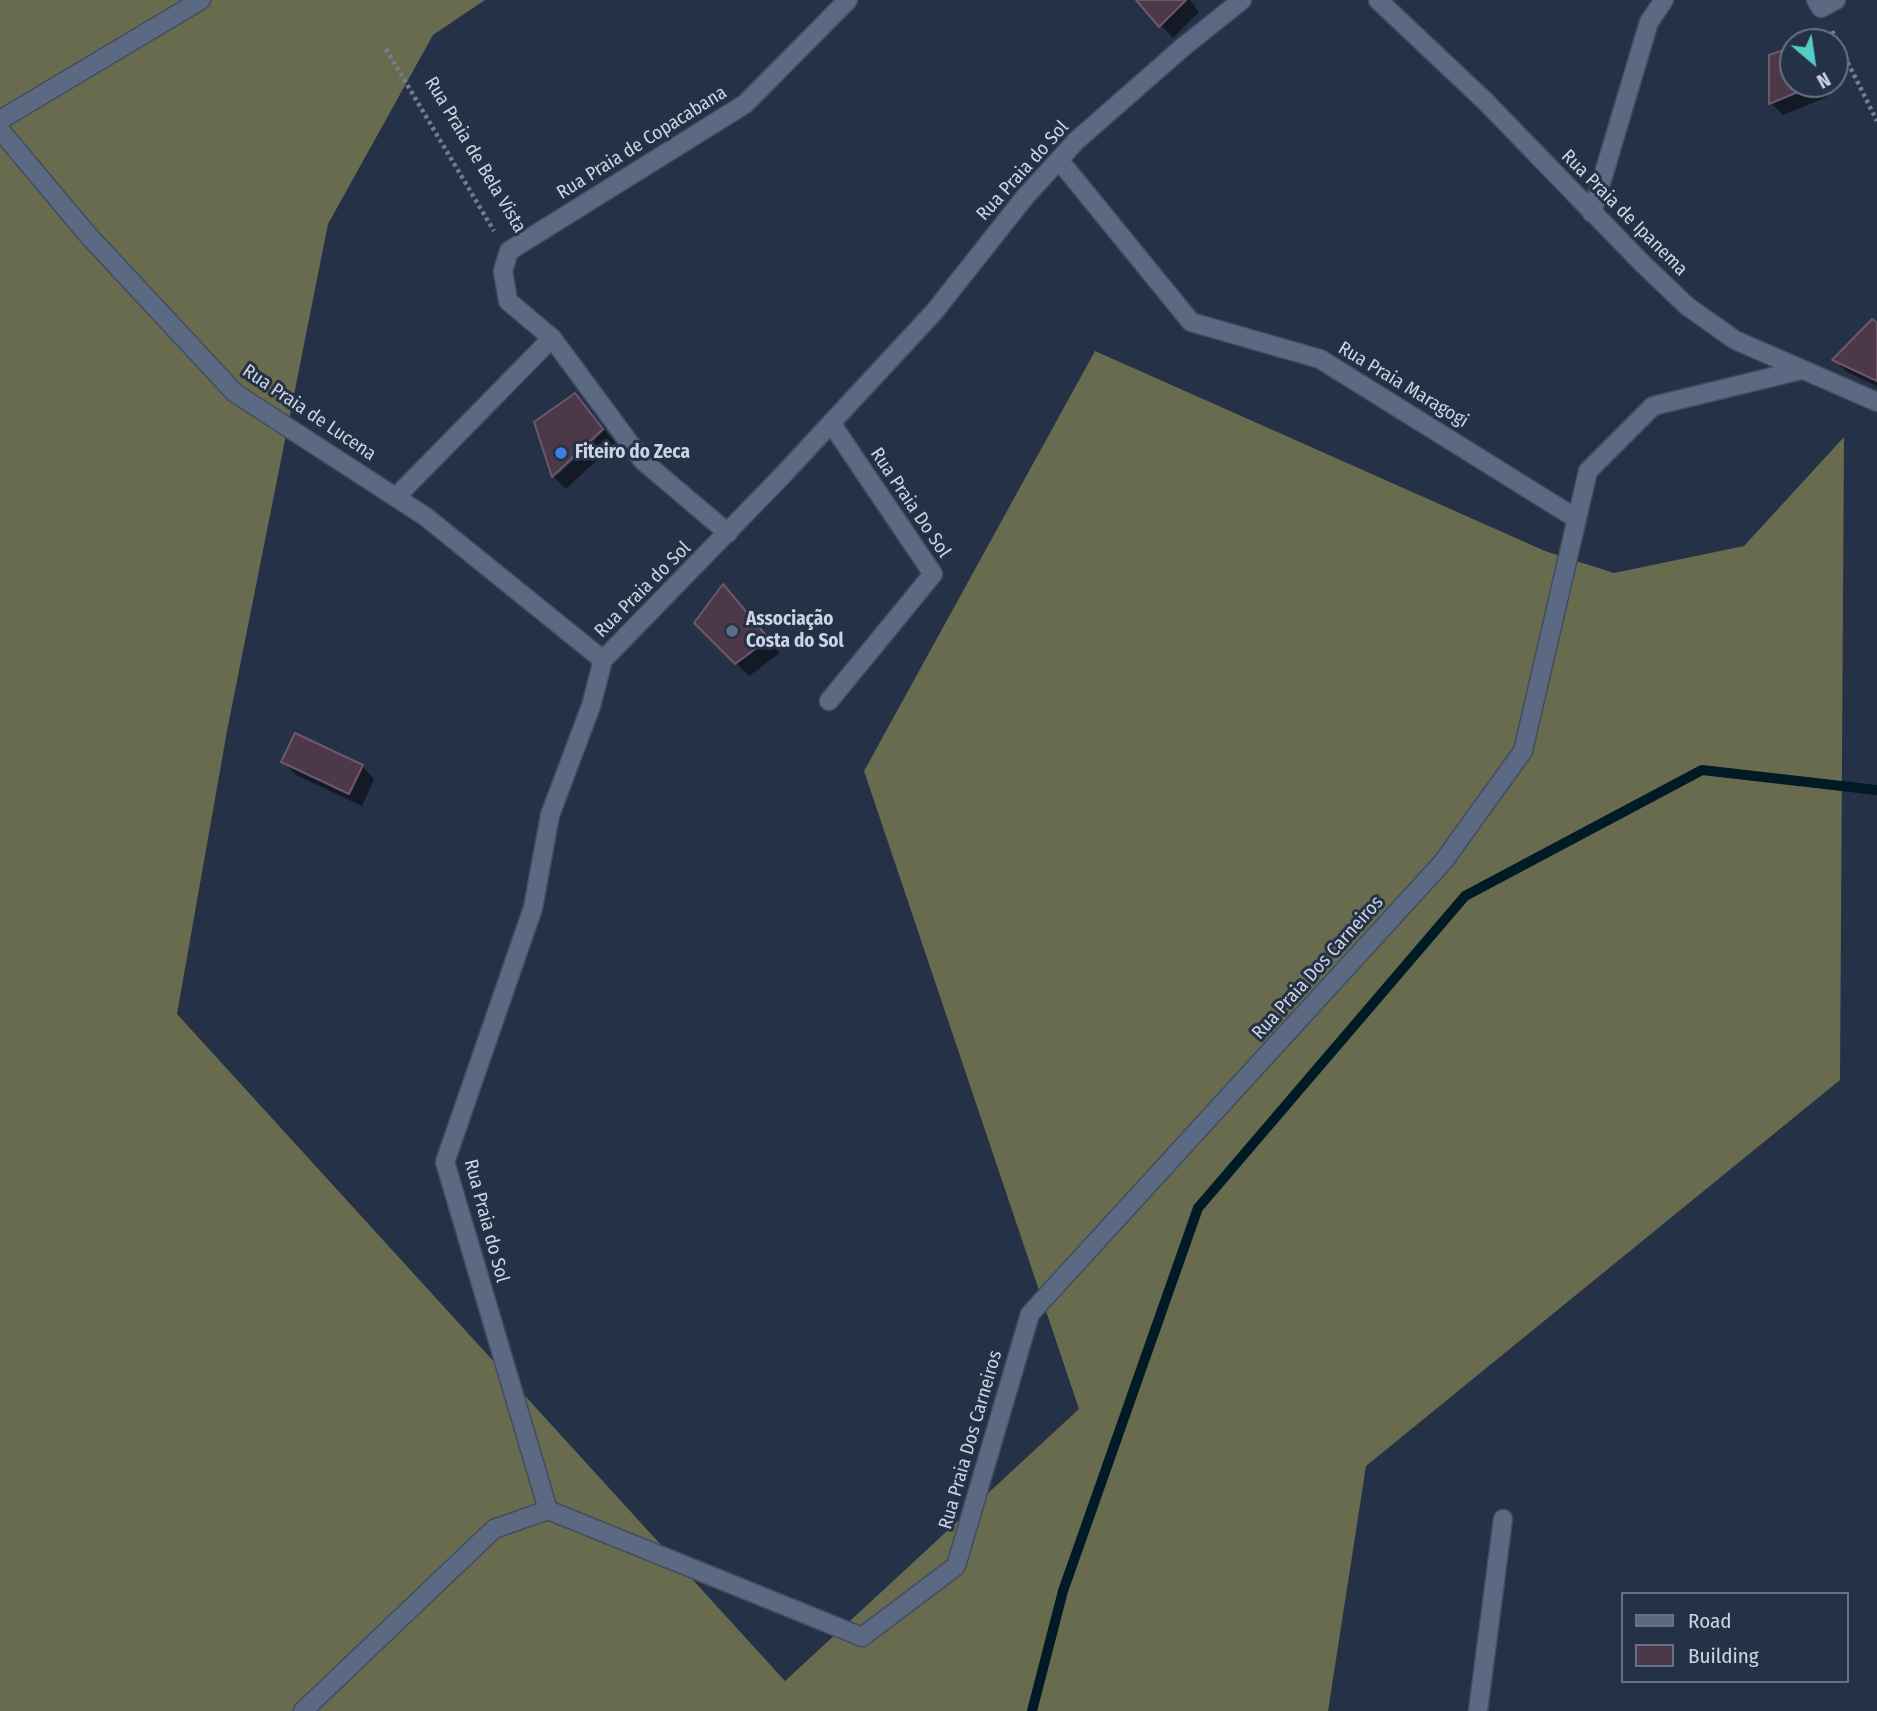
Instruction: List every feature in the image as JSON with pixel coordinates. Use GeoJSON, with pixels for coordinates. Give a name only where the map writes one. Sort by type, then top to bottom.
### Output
{"type":"FeatureCollection","features":[{"type":"Feature","properties":{"kind":"street"},"geometry":{"type":"LineString","coordinates":[[0,120],[201,0]]}},
{"type":"Feature","properties":{"kind":"street","name":"Rua Praia de Copacabana"},"geometry":{"type":"LineString","coordinates":[[509,251],[745,104],[848,0]]}},
{"type":"Feature","properties":{"kind":"street","name":"Rua Praia do Sol"},"geometry":{"type":"LineString","coordinates":[[548,1510],[445,1162],[533,908],[550,816],[591,706],[603,660],[728,533],[934,312],[1025,197],[1076,141],[1182,48],[1242,0]]}},
{"type":"Feature","properties":{"kind":"street","name":"Rua Praia de Ipanema"},"geometry":{"type":"LineString","coordinates":[[1378,0],[1486,102],[1592,213],[1687,306],[1735,340],[1877,402]]}},
{"type":"Feature","properties":{"kind":"street"},"geometry":{"type":"LineString","coordinates":[[1592,213],[1649,22],[1664,0]]}},
{"type":"Feature","properties":{"kind":"street","name":"Rua Praia de Lucena"},"geometry":{"type":"LineString","coordinates":[[0,130],[88,235],[235,393],[426,517],[603,660]]}},
{"type":"Feature","properties":{"kind":"street","name":"Rua Praia Maragogi"},"geometry":{"type":"LineString","coordinates":[[1059,160],[1191,323],[1320,359],[1577,519]]}},
{"type":"Feature","properties":{"kind":"street","name":"Rua Praia de Bela Vista"},"geometry":{"type":"LineString","coordinates":[[509,251],[503,271],[508,301],[552,338],[642,461],[728,533]]}},
{"type":"Feature","properties":{"kind":"street"},"geometry":{"type":"LineString","coordinates":[[396,497],[552,338]]}},
{"type":"Feature","properties":{"kind":"street","name":"Rua Praia Dos Carneiros"},"geometry":{"type":"LineString","coordinates":[[548,1510],[862,1637],[956,1566],[1030,1314],[1443,862],[1523,751],[1588,471],[1653,406],[1801,370]]}},
{"type":"Feature","properties":{"kind":"street","name":"Rua Praia Do Sol"},"geometry":{"type":"LineString","coordinates":[[829,701],[933,574],[831,423]]}},
{"type":"Feature","properties":{"kind":"street"},"geometry":{"type":"LineString","coordinates":[[303,1711],[494,1529],[548,1510]]}},
{"type":"Feature","properties":{"kind":"street"},"geometry":{"type":"LineString","coordinates":[[1478,1711],[1503,1519]]}},
{"type":"Feature","properties":{"kind":"path"},"geometry":{"type":"LineString","coordinates":[[1824,3],[1877,121]]}},
{"type":"Feature","properties":{"kind":"path","name":"Rua Praia de Bela Vista"},"geometry":{"type":"LineString","coordinates":[[386,49],[509,251]]}},
{"type":"Feature","properties":{"kind":"green space"},"geometry":{"type":"Polygon","coordinates":[[[0,0],[485,0],[433,35],[328,224],[227,731],[177,1014],[785,1681],[1079,1409],[864,771],[1095,351],[1545,551],[1614,573],[1744,546],[1844,437],[1840,1080],[1366,1466],[1328,1711],[0,1711],[0,0]]]}},
{"type":"Feature","properties":{"kind":"building"},"geometry":{"type":"Polygon","coordinates":[[[1136,0],[1186,0],[1159,27],[1136,0]]]}},
{"type":"Feature","properties":{"kind":"building"},"geometry":{"type":"Polygon","coordinates":[[[1779,52],[1779,98],[1784,98],[1769,104],[1769,55],[1779,52]]]}},
{"type":"Feature","properties":{"kind":"building"},"geometry":{"type":"Polygon","coordinates":[[[1872,319],[1877,323],[1877,381],[1832,360],[1872,319]]]}},
{"type":"Feature","properties":{"kind":"building","name":"Fiteiro do Zeca"},"geometry":{"type":"Polygon","coordinates":[[[575,393],[603,429],[552,477],[534,422],[575,393]]]}},
{"type":"Feature","properties":{"kind":"building","name":"Associação Costa do Sol"},"geometry":{"type":"Polygon","coordinates":[[[723,584],[769,639],[735,664],[694,623],[723,584]]]}},
{"type":"Feature","properties":{"kind":"building"},"geometry":{"type":"Polygon","coordinates":[[[295,733],[363,765],[349,794],[281,762],[295,733]]]}},
{"type":"Feature","properties":{"kind":"waterway"},"geometry":{"type":"LineString","coordinates":[[1032,1711],[1063,1591],[1198,1208],[1465,896],[1702,770],[1877,790]]}},
{"type":"Feature","properties":{"kind":"place","name":"Fiteiro do Zeca"},"geometry":{"type":"Point","coordinates":[561,453]}},
{"type":"Feature","properties":{"kind":"place","name":"Associação Costa do Sol"},"geometry":{"type":"Point","coordinates":[732,631]}}]}
